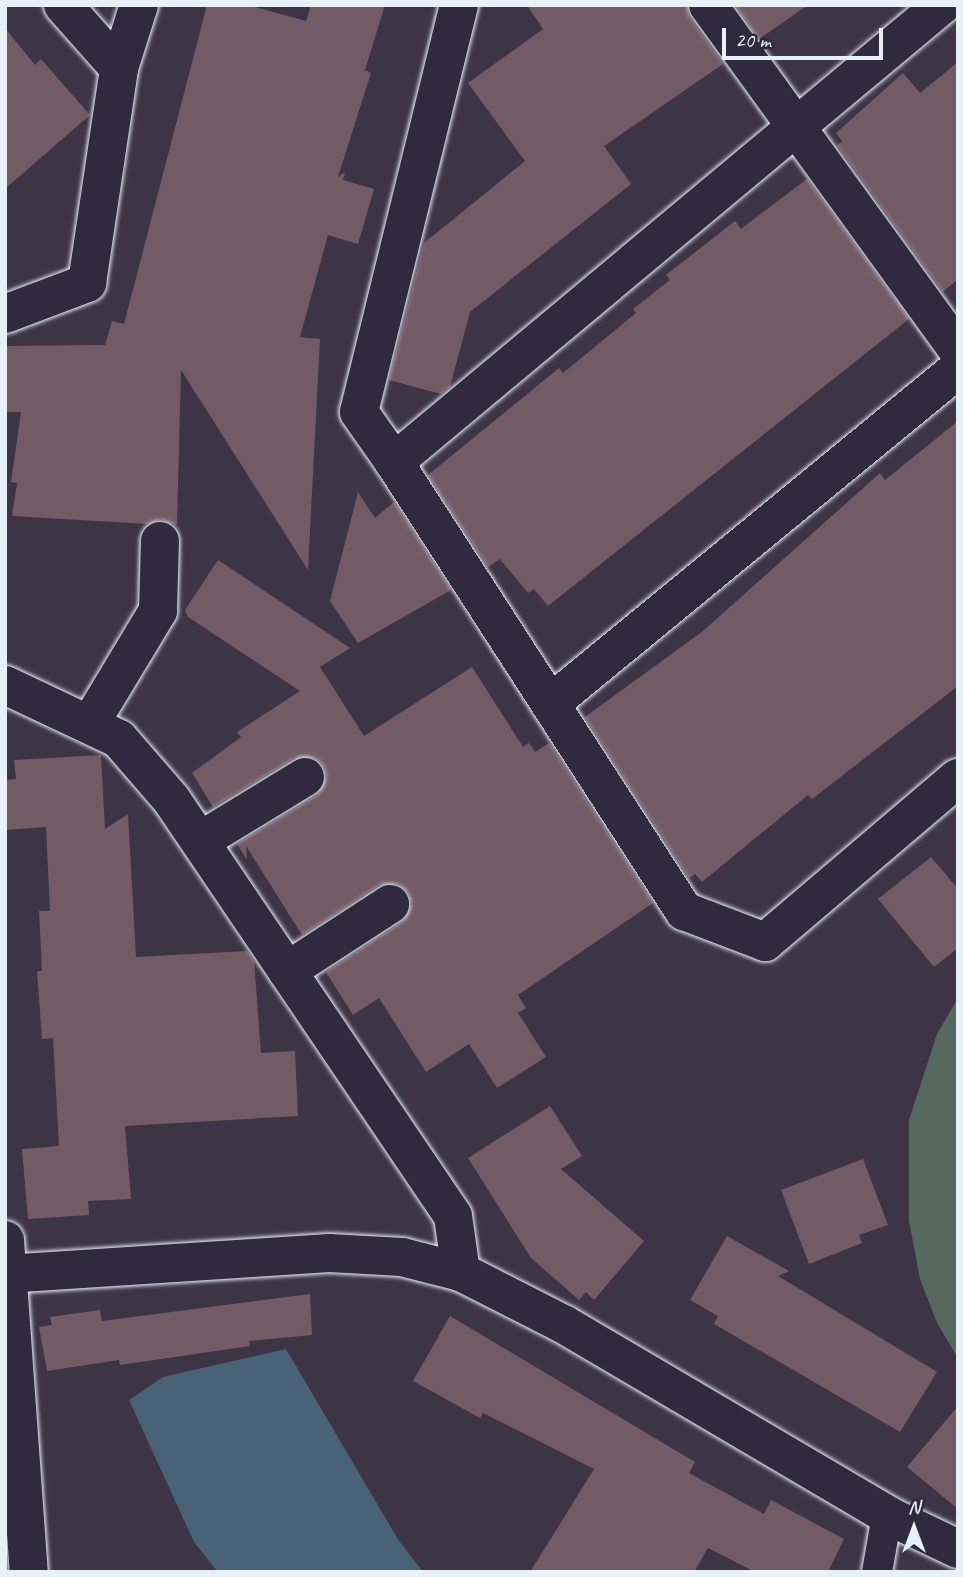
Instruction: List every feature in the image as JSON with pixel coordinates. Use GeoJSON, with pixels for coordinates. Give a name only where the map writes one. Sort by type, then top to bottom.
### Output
{"type":"FeatureCollection","features":[{"type":"Feature","properties":{"kind":"street"},"geometry":{"type":"LineString","coordinates":[[63,5],[119,68]]}},
{"type":"Feature","properties":{"kind":"street"},"geometry":{"type":"LineString","coordinates":[[6,313],[87,283],[119,68],[139,5]]}},
{"type":"Feature","properties":{"kind":"street"},"geometry":{"type":"LineString","coordinates":[[458,5],[359,412],[684,911],[765,942],[958,778]]}},
{"type":"Feature","properties":{"kind":"street"},"geometry":{"type":"LineString","coordinates":[[708,5],[958,350]]}},
{"type":"Feature","properties":{"kind":"street"},"geometry":{"type":"LineString","coordinates":[[394,462],[795,124],[942,5]]}},
{"type":"Feature","properties":{"kind":"street"},"geometry":{"type":"LineString","coordinates":[[550,704],[958,369]]}},
{"type":"Feature","properties":{"kind":"street"},"geometry":{"type":"LineString","coordinates":[[91,722],[158,611],[160,541]]}},
{"type":"Feature","properties":{"kind":"street"},"geometry":{"type":"LineString","coordinates":[[5,685],[91,722],[119,739],[145,765],[200,841],[453,1216],[461,1272]]}},
{"type":"Feature","properties":{"kind":"street"},"geometry":{"type":"LineString","coordinates":[[200,841],[305,777]]}},
{"type":"Feature","properties":{"kind":"street"},"geometry":{"type":"LineString","coordinates":[[287,971],[390,904]]}},
{"type":"Feature","properties":{"kind":"street"},"geometry":{"type":"LineString","coordinates":[[29,1572],[6,1262],[329,1253],[402,1257],[461,1272],[565,1325],[887,1515],[958,1549]]}},
{"type":"Feature","properties":{"kind":"lane"},"geometry":{"type":"LineString","coordinates":[[877,1572],[887,1515]]}},
{"type":"Feature","properties":{"kind":"green space"},"geometry":{"type":"Polygon","coordinates":[[[958,998],[958,1358],[937,1323],[920,1279],[909,1221],[909,1120],[937,1034],[958,998]]]}},
{"type":"Feature","properties":{"kind":"water"},"geometry":{"type":"Polygon","coordinates":[[[286,1349],[399,1541],[423,1572],[218,1572],[194,1542],[129,1400],[163,1377],[286,1349]]]}},
{"type":"Feature","properties":{"kind":"building"},"geometry":{"type":"Polygon","coordinates":[[[207,5],[248,5],[306,21],[311,5],[385,5],[365,70],[371,73],[338,177],[345,172],[343,180],[374,189],[358,244],[328,235],[300,337],[320,339],[308,570],[181,370],[177,525],[161,519],[147,524],[12,516],[17,483],[11,482],[21,412],[5,412],[5,346],[105,345],[112,321],[124,324],[207,5]]]}},
{"type":"Feature","properties":{"kind":"building"},"geometry":{"type":"Polygon","coordinates":[[[527,5],[686,5],[690,18],[723,64],[604,146],[631,184],[470,312],[450,387],[441,394],[389,380],[424,243],[525,161],[468,83],[543,29],[527,5]]]}},
{"type":"Feature","properties":{"kind":"building"},"geometry":{"type":"Polygon","coordinates":[[[735,5],[808,5],[759,39],[735,5]]]}},
{"type":"Feature","properties":{"kind":"building"},"geometry":{"type":"Polygon","coordinates":[[[5,28],[35,65],[41,59],[90,115],[5,189],[5,28]]]}},
{"type":"Feature","properties":{"kind":"building"},"geometry":{"type":"Polygon","coordinates":[[[958,62],[958,279],[943,292],[837,145],[842,141],[836,133],[903,73],[920,93],[958,62]]]}},
{"type":"Feature","properties":{"kind":"building"},"geometry":{"type":"Polygon","coordinates":[[[807,179],[909,319],[548,606],[534,589],[528,593],[500,559],[488,567],[428,475],[559,368],[563,373],[636,313],[633,309],[670,280],[666,275],[735,221],[741,229],[807,179]]]}},
{"type":"Feature","properties":{"kind":"building"},"geometry":{"type":"Polygon","coordinates":[[[958,421],[958,686],[812,799],[808,795],[702,882],[695,874],[689,878],[585,717],[703,631],[880,473],[885,480],[958,421]]]}},
{"type":"Feature","properties":{"kind":"building"},"geometry":{"type":"Polygon","coordinates":[[[358,492],[375,518],[394,502],[451,590],[358,643],[330,601],[358,492]]]}},
{"type":"Feature","properties":{"kind":"building"},"geometry":{"type":"Polygon","coordinates":[[[218,560],[350,648],[320,667],[364,736],[472,667],[523,747],[529,743],[535,752],[549,743],[653,903],[518,995],[526,1008],[518,1013],[546,1057],[497,1088],[469,1044],[426,1072],[379,998],[353,1015],[326,972],[402,922],[412,904],[408,892],[399,884],[379,885],[302,935],[246,846],[247,860],[237,844],[317,795],[327,777],[323,765],[315,758],[294,758],[213,807],[192,773],[241,737],[237,732],[300,691],[188,617],[185,610],[218,560]]]}},
{"type":"Feature","properties":{"kind":"building"},"geometry":{"type":"Polygon","coordinates":[[[101,755],[105,829],[128,814],[136,957],[247,951],[254,961],[261,1053],[295,1051],[298,1116],[125,1126],[131,1199],[88,1201],[89,1215],[28,1219],[22,1149],[59,1146],[53,1038],[42,1039],[37,971],[42,971],[39,911],[50,911],[46,827],[5,830],[5,780],[16,779],[14,760],[101,755]]]}},
{"type":"Feature","properties":{"kind":"building"},"geometry":{"type":"Polygon","coordinates":[[[931,857],[958,889],[958,948],[934,967],[878,899],[931,857]]]}},
{"type":"Feature","properties":{"kind":"building"},"geometry":{"type":"Polygon","coordinates":[[[550,1106],[582,1156],[561,1169],[644,1241],[594,1300],[586,1292],[579,1300],[531,1258],[468,1158],[550,1106]]]}},
{"type":"Feature","properties":{"kind":"building"},"geometry":{"type":"Polygon","coordinates":[[[863,1159],[888,1225],[859,1235],[862,1243],[809,1264],[781,1190],[863,1159]]]}},
{"type":"Feature","properties":{"kind":"building"},"geometry":{"type":"Polygon","coordinates":[[[727,1236],[789,1271],[778,1276],[937,1372],[900,1432],[714,1324],[718,1316],[690,1300],[727,1236]]]}},
{"type":"Feature","properties":{"kind":"building"},"geometry":{"type":"Polygon","coordinates":[[[310,1294],[312,1335],[249,1341],[250,1346],[120,1365],[119,1360],[47,1371],[39,1327],[52,1325],[50,1317],[100,1310],[102,1321],[310,1294]]]}},
{"type":"Feature","properties":{"kind":"building"},"geometry":{"type":"Polygon","coordinates":[[[450,1316],[695,1462],[689,1473],[764,1514],[771,1500],[844,1539],[828,1572],[755,1572],[708,1548],[694,1572],[530,1572],[594,1469],[483,1413],[480,1418],[413,1381],[450,1316]]]}},
{"type":"Feature","properties":{"kind":"building"},"geometry":{"type":"Polygon","coordinates":[[[958,1406],[958,1509],[907,1467],[958,1406]]]}}]}
